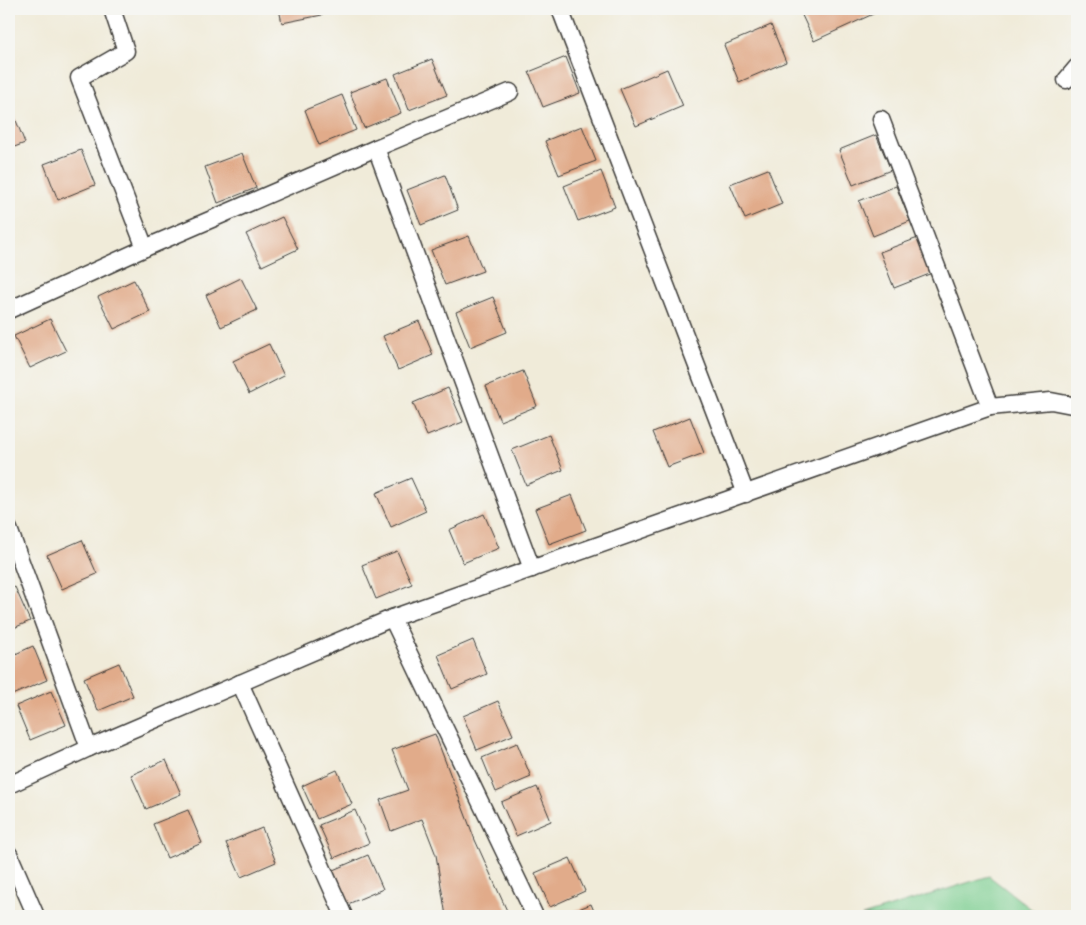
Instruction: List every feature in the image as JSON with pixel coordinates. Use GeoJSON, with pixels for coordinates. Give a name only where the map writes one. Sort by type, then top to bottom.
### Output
{"type":"FeatureCollection","features":[{"type":"Feature","properties":{"kind":"street"},"geometry":{"type":"LineString","coordinates":[[112,9],[126,51],[79,78],[145,248]]}},
{"type":"Feature","properties":{"kind":"street"},"geometry":{"type":"LineString","coordinates":[[560,9],[746,494]]}},
{"type":"Feature","properties":{"kind":"street"},"geometry":{"type":"LineString","coordinates":[[1066,80],[1077,67]]}},
{"type":"Feature","properties":{"kind":"street"},"geometry":{"type":"LineString","coordinates":[[9,310],[145,248],[510,92]]}},
{"type":"Feature","properties":{"kind":"street"},"geometry":{"type":"LineString","coordinates":[[881,119],[990,407]]}},
{"type":"Feature","properties":{"kind":"street"},"geometry":{"type":"LineString","coordinates":[[376,148],[532,569]]}},
{"type":"Feature","properties":{"kind":"street"},"geometry":{"type":"LineString","coordinates":[[9,785],[89,748],[392,618],[990,407],[1051,401],[1077,406]]}},
{"type":"Feature","properties":{"kind":"street"},"geometry":{"type":"LineString","coordinates":[[9,529],[89,748]]}},
{"type":"Feature","properties":{"kind":"street"},"geometry":{"type":"LineString","coordinates":[[392,618],[535,916]]}},
{"type":"Feature","properties":{"kind":"street"},"geometry":{"type":"LineString","coordinates":[[240,683],[344,916]]}},
{"type":"Feature","properties":{"kind":"street"},"geometry":{"type":"LineString","coordinates":[[9,854],[36,916]]}},
{"type":"Feature","properties":{"kind":"green space"},"geometry":{"type":"Polygon","coordinates":[[[989,876],[1040,916],[862,916],[989,876]]]}},
{"type":"Feature","properties":{"kind":"building"},"geometry":{"type":"Polygon","coordinates":[[[279,9],[321,9],[322,15],[282,23],[279,9]]]}},
{"type":"Feature","properties":{"kind":"building"},"geometry":{"type":"Polygon","coordinates":[[[799,9],[884,9],[814,41],[799,9]]]}},
{"type":"Feature","properties":{"kind":"building"},"geometry":{"type":"Polygon","coordinates":[[[771,25],[786,62],[739,82],[724,45],[771,25]]]}},
{"type":"Feature","properties":{"kind":"building"},"geometry":{"type":"Polygon","coordinates":[[[566,57],[580,93],[543,107],[529,72],[566,57]]]}},
{"type":"Feature","properties":{"kind":"building"},"geometry":{"type":"Polygon","coordinates":[[[432,59],[447,95],[409,110],[395,74],[432,59]]]}},
{"type":"Feature","properties":{"kind":"building"},"geometry":{"type":"Polygon","coordinates":[[[667,69],[683,106],[636,126],[620,89],[667,69]]]}},
{"type":"Feature","properties":{"kind":"building"},"geometry":{"type":"Polygon","coordinates":[[[387,78],[401,113],[364,128],[350,92],[387,78]]]}},
{"type":"Feature","properties":{"kind":"building"},"geometry":{"type":"Polygon","coordinates":[[[342,95],[356,130],[319,145],[305,110],[342,95]]]}},
{"type":"Feature","properties":{"kind":"building"},"geometry":{"type":"Polygon","coordinates":[[[11,108],[25,143],[9,149],[9,109],[11,108]]]}},
{"type":"Feature","properties":{"kind":"building"},"geometry":{"type":"Polygon","coordinates":[[[582,126],[596,161],[559,175],[545,141],[582,126]]]}},
{"type":"Feature","properties":{"kind":"building"},"geometry":{"type":"Polygon","coordinates":[[[876,135],[891,170],[853,185],[839,150],[876,135]]]}},
{"type":"Feature","properties":{"kind":"building"},"geometry":{"type":"Polygon","coordinates":[[[81,150],[95,185],[58,200],[44,164],[81,150]]]}},
{"type":"Feature","properties":{"kind":"building"},"geometry":{"type":"Polygon","coordinates":[[[242,153],[256,188],[218,203],[205,167],[242,153]]]}},
{"type":"Feature","properties":{"kind":"building"},"geometry":{"type":"Polygon","coordinates":[[[768,169],[782,204],[745,219],[730,184],[768,169]]]}},
{"type":"Feature","properties":{"kind":"building"},"geometry":{"type":"Polygon","coordinates":[[[601,171],[615,207],[578,221],[564,186],[601,171]]]}},
{"type":"Feature","properties":{"kind":"building"},"geometry":{"type":"Polygon","coordinates":[[[445,175],[458,210],[421,225],[407,190],[445,175]]]}},
{"type":"Feature","properties":{"kind":"building"},"geometry":{"type":"Polygon","coordinates":[[[896,186],[910,221],[873,236],[859,201],[896,186]]]}},
{"type":"Feature","properties":{"kind":"building"},"geometry":{"type":"Polygon","coordinates":[[[282,217],[298,249],[262,266],[246,234],[282,217]]]}},
{"type":"Feature","properties":{"kind":"building"},"geometry":{"type":"Polygon","coordinates":[[[469,236],[483,271],[445,285],[431,250],[469,236]]]}},
{"type":"Feature","properties":{"kind":"building"},"geometry":{"type":"Polygon","coordinates":[[[918,238],[932,273],[894,288],[880,252],[918,238]]]}},
{"type":"Feature","properties":{"kind":"building"},"geometry":{"type":"Polygon","coordinates":[[[241,278],[257,310],[221,327],[206,295],[241,278]]]}},
{"type":"Feature","properties":{"kind":"building"},"geometry":{"type":"Polygon","coordinates":[[[134,280],[150,312],[114,329],[98,297],[134,280]]]}},
{"type":"Feature","properties":{"kind":"building"},"geometry":{"type":"Polygon","coordinates":[[[493,297],[507,332],[470,347],[456,312],[493,297]]]}},
{"type":"Feature","properties":{"kind":"building"},"geometry":{"type":"Polygon","coordinates":[[[50,319],[66,351],[30,368],[14,336],[50,319]]]}},
{"type":"Feature","properties":{"kind":"building"},"geometry":{"type":"Polygon","coordinates":[[[419,321],[433,355],[398,370],[383,336],[419,321]]]}},
{"type":"Feature","properties":{"kind":"building"},"geometry":{"type":"Polygon","coordinates":[[[269,344],[284,376],[249,394],[233,361],[269,344]]]}},
{"type":"Feature","properties":{"kind":"building"},"geometry":{"type":"Polygon","coordinates":[[[523,371],[537,406],[500,421],[486,386],[523,371]]]}},
{"type":"Feature","properties":{"kind":"building"},"geometry":{"type":"Polygon","coordinates":[[[448,388],[463,422],[427,436],[413,403],[448,388]]]}},
{"type":"Feature","properties":{"kind":"building"},"geometry":{"type":"Polygon","coordinates":[[[690,417],[704,453],[667,467],[653,432],[690,417]]]}},
{"type":"Feature","properties":{"kind":"building"},"geometry":{"type":"Polygon","coordinates":[[[549,435],[563,470],[526,485],[512,450],[549,435]]]}},
{"type":"Feature","properties":{"kind":"building"},"geometry":{"type":"Polygon","coordinates":[[[411,478],[426,511],[391,527],[376,493],[411,478]]]}},
{"type":"Feature","properties":{"kind":"building"},"geometry":{"type":"Polygon","coordinates":[[[572,495],[586,530],[549,544],[535,509],[572,495]]]}},
{"type":"Feature","properties":{"kind":"building"},"geometry":{"type":"Polygon","coordinates":[[[484,514],[499,548],[463,563],[449,530],[484,514]]]}},
{"type":"Feature","properties":{"kind":"building"},"geometry":{"type":"Polygon","coordinates":[[[82,540],[97,574],[62,589],[47,555],[82,540]]]}},
{"type":"Feature","properties":{"kind":"building"},"geometry":{"type":"Polygon","coordinates":[[[397,551],[412,584],[376,599],[362,565],[397,551]]]}},
{"type":"Feature","properties":{"kind":"building"},"geometry":{"type":"Polygon","coordinates":[[[15,587],[30,621],[9,630],[9,590],[15,587]]]}},
{"type":"Feature","properties":{"kind":"building"},"geometry":{"type":"Polygon","coordinates":[[[473,640],[487,674],[452,689],[438,655],[473,640]]]}},
{"type":"Feature","properties":{"kind":"building"},"geometry":{"type":"Polygon","coordinates":[[[33,646],[47,680],[12,695],[9,687],[9,657],[33,646]]]}},
{"type":"Feature","properties":{"kind":"building"},"geometry":{"type":"Polygon","coordinates":[[[119,663],[133,696],[98,711],[84,678],[119,663]]]}},
{"type":"Feature","properties":{"kind":"building"},"geometry":{"type":"Polygon","coordinates":[[[51,691],[66,725],[30,740],[16,706],[51,691]]]}},
{"type":"Feature","properties":{"kind":"building"},"geometry":{"type":"Polygon","coordinates":[[[498,701],[513,735],[477,750],[463,716],[498,701]]]}},
{"type":"Feature","properties":{"kind":"building"},"geometry":{"type":"Polygon","coordinates":[[[435,734],[475,840],[508,913],[501,916],[446,916],[436,855],[422,819],[391,831],[380,800],[408,790],[392,750],[435,734]]]}},
{"type":"Feature","properties":{"kind":"building"},"geometry":{"type":"Polygon","coordinates":[[[517,743],[531,777],[496,792],[482,758],[517,743]]]}},
{"type":"Feature","properties":{"kind":"building"},"geometry":{"type":"Polygon","coordinates":[[[166,760],[181,794],[146,809],[131,775],[166,760]]]}},
{"type":"Feature","properties":{"kind":"building"},"geometry":{"type":"Polygon","coordinates":[[[337,770],[352,804],[317,819],[302,786],[337,770]]]}},
{"type":"Feature","properties":{"kind":"building"},"geometry":{"type":"Polygon","coordinates":[[[537,787],[551,821],[516,836],[501,802],[537,787]]]}},
{"type":"Feature","properties":{"kind":"building"},"geometry":{"type":"Polygon","coordinates":[[[188,810],[202,843],[167,858],[153,824],[188,810]]]}},
{"type":"Feature","properties":{"kind":"building"},"geometry":{"type":"Polygon","coordinates":[[[355,810],[369,843],[334,858],[319,825],[355,810]]]}},
{"type":"Feature","properties":{"kind":"building"},"geometry":{"type":"Polygon","coordinates":[[[262,828],[276,862],[241,877],[226,843],[262,828]]]}},
{"type":"Feature","properties":{"kind":"building"},"geometry":{"type":"Polygon","coordinates":[[[368,855],[383,889],[348,904],[333,870],[368,855]]]}},
{"type":"Feature","properties":{"kind":"building"},"geometry":{"type":"Polygon","coordinates":[[[570,858],[585,891],[550,907],[535,873],[570,858]]]}},
{"type":"Feature","properties":{"kind":"building"},"geometry":{"type":"Polygon","coordinates":[[[591,904],[596,916],[562,916],[591,904]]]}}]}
